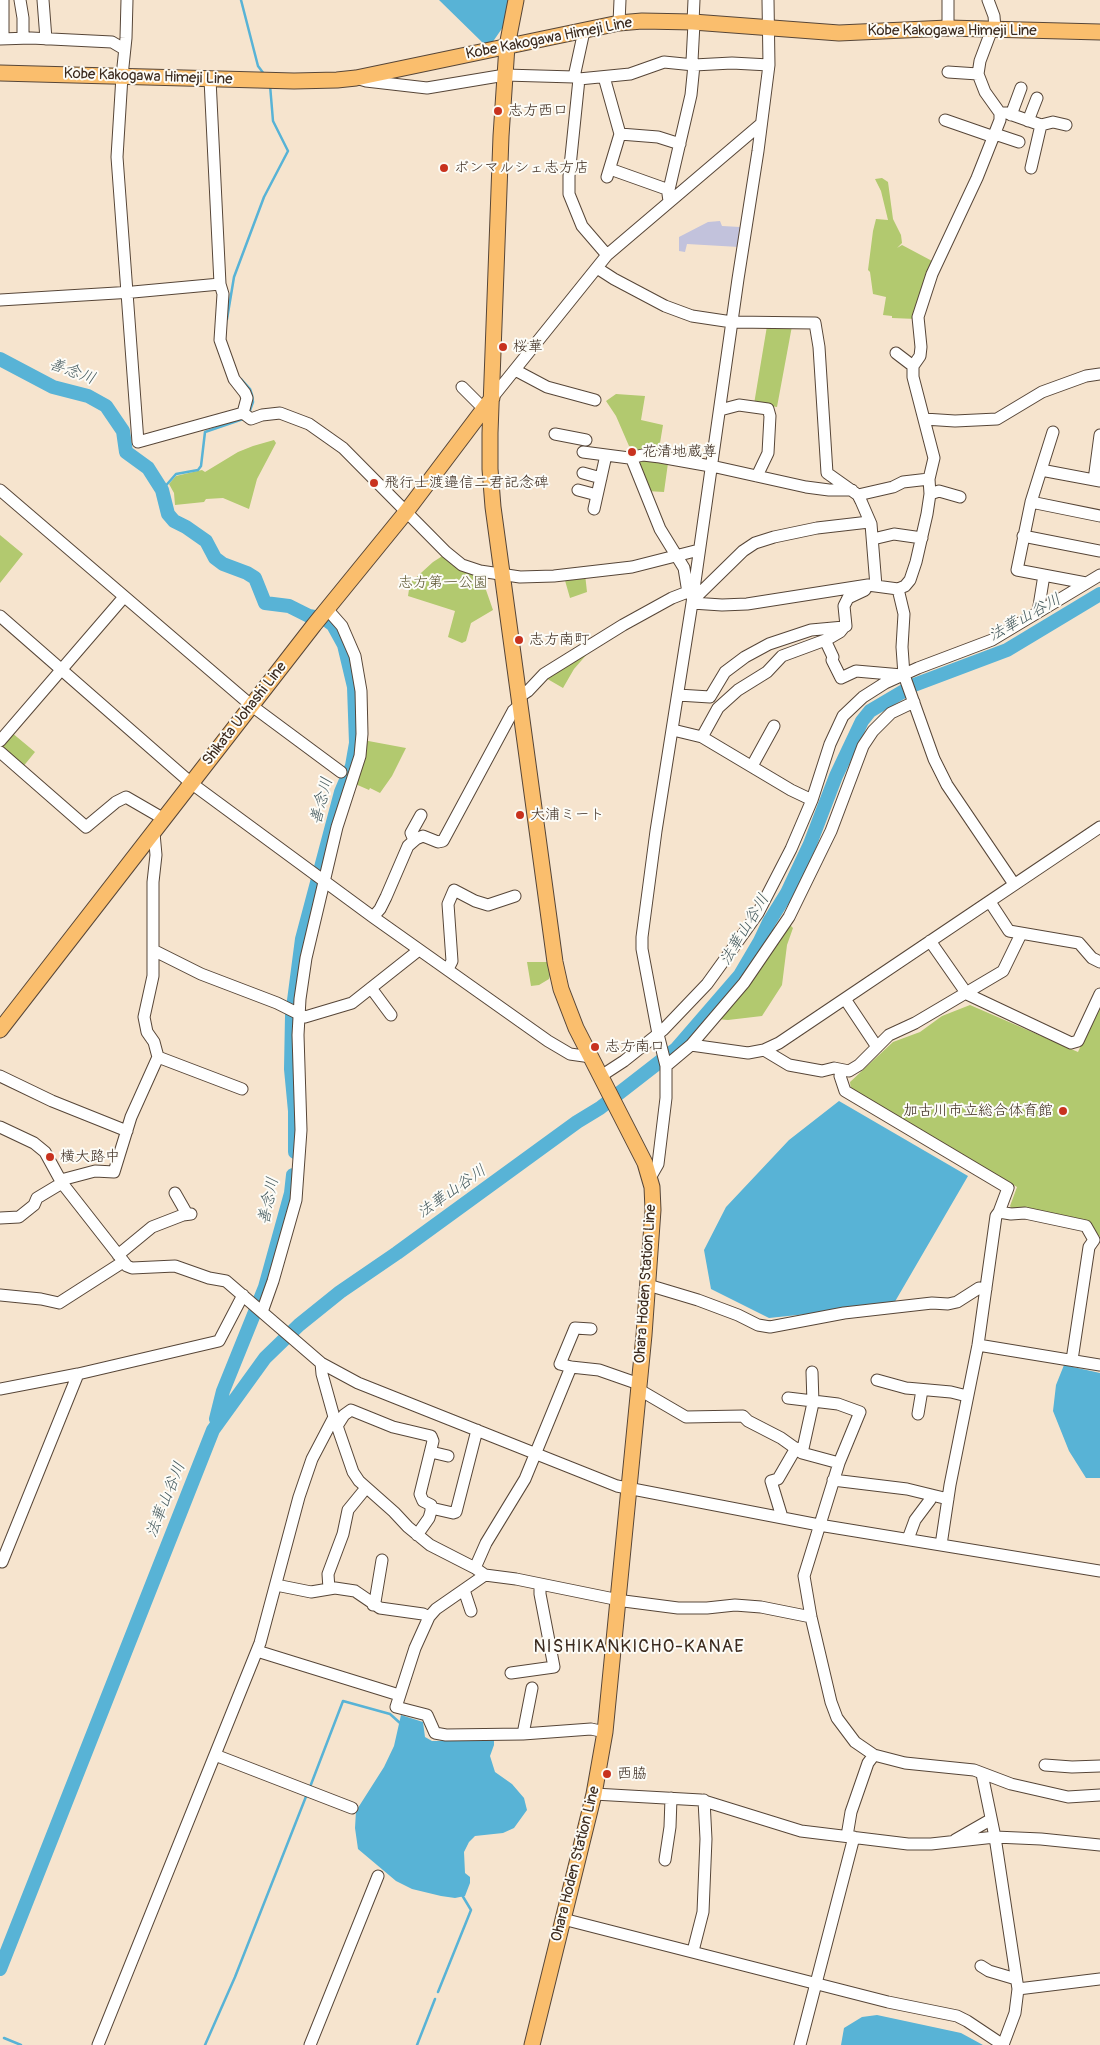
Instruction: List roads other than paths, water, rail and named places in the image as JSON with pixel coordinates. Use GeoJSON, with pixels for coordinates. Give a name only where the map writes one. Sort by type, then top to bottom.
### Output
{"type":"FeatureCollection","features":[{"type":"Feature","properties":{"kind":"main road","name":"Ohara Hoden Station Line"},"geometry":{"type":"LineString","coordinates":[[516,0],[507,46],[505,75],[489,403],[490,469],[502,575],[555,962],[569,1011],[645,1163],[653,1196],[653,1226],[639,1386],[627,1488],[605,1732],[594,1794],[532,2045]]}},
{"type":"Feature","properties":{"kind":"main road","name":"Kobe Kakogawa Himeji Line"},"geometry":{"type":"LineString","coordinates":[[0,73],[313,81],[356,78],[619,23],[642,21],[839,32],[948,28],[1100,32]]}},
{"type":"Feature","properties":{"kind":"main road","name":"Shikata Uohashi Line"},"geometry":{"type":"LineString","coordinates":[[1,1025],[406,512],[489,403]]}},
{"type":"Feature","properties":{"kind":"street"},"geometry":{"type":"LineString","coordinates":[[3,0],[2,39],[23,38],[112,42],[124,49]]}},
{"type":"Feature","properties":{"kind":"street"},"geometry":{"type":"LineString","coordinates":[[20,0],[23,18],[23,38]]}},
{"type":"Feature","properties":{"kind":"street"},"geometry":{"type":"LineString","coordinates":[[43,0],[46,39]]}},
{"type":"Feature","properties":{"kind":"street"},"geometry":{"type":"LineString","coordinates":[[127,0],[117,158],[138,442],[243,414],[251,419],[262,415],[280,413],[309,424],[343,448],[446,552],[462,565],[502,575],[520,577],[554,576],[592,570],[632,567],[699,550]]}},
{"type":"Feature","properties":{"kind":"street"},"geometry":{"type":"LineString","coordinates":[[619,23],[620,0]]}},
{"type":"Feature","properties":{"kind":"street"},"geometry":{"type":"LineString","coordinates":[[669,196],[692,95],[694,0]]}},
{"type":"Feature","properties":{"kind":"street"},"geometry":{"type":"LineString","coordinates":[[650,1178],[658,1164],[666,1098],[666,1066],[642,949],[642,937],[769,66],[770,29],[768,0]]}},
{"type":"Feature","properties":{"kind":"street"},"geometry":{"type":"LineString","coordinates":[[948,0],[948,28]]}},
{"type":"Feature","properties":{"kind":"street"},"geometry":{"type":"LineString","coordinates":[[988,0],[994,16],[994,29],[980,61],[978,74],[985,92],[1006,114],[1041,125],[1053,122],[1066,125]]}},
{"type":"Feature","properties":{"kind":"street"},"geometry":{"type":"LineString","coordinates":[[584,31],[576,78],[569,194],[582,226],[607,255]]}},
{"type":"Feature","properties":{"kind":"street"},"geometry":{"type":"LineString","coordinates":[[356,78],[366,82],[427,88],[505,75],[576,78],[604,77],[630,74],[664,62],[694,65],[732,63],[769,66]]}},
{"type":"Feature","properties":{"kind":"street"},"geometry":{"type":"LineString","coordinates":[[948,72],[978,74]]}},
{"type":"Feature","properties":{"kind":"street"},"geometry":{"type":"LineString","coordinates":[[604,77],[620,134],[609,173],[669,196]]}},
{"type":"Feature","properties":{"kind":"street"},"geometry":{"type":"LineString","coordinates":[[210,79],[220,284],[223,294],[220,340],[234,380],[246,393],[247,398],[243,414]]}},
{"type":"Feature","properties":{"kind":"street"},"geometry":{"type":"LineString","coordinates":[[691,596],[722,605],[747,604],[875,586],[898,589],[905,586],[910,580],[922,538],[930,494],[929,479],[934,458],[913,377],[913,366],[920,356],[921,347],[918,317],[929,281],[995,136],[1000,120],[1006,114],[1020,88]]}},
{"type":"Feature","properties":{"kind":"street"},"geometry":{"type":"LineString","coordinates":[[1028,121],[1037,98]]}},
{"type":"Feature","properties":{"kind":"street"},"geometry":{"type":"LineString","coordinates":[[945,120],[1019,142]]}},
{"type":"Feature","properties":{"kind":"street"},"geometry":{"type":"LineString","coordinates":[[462,386],[480,405],[489,403],[607,255],[669,196],[760,124]]}},
{"type":"Feature","properties":{"kind":"street"},"geometry":{"type":"LineString","coordinates":[[1030,168],[1041,125]]}},
{"type":"Feature","properties":{"kind":"street"},"geometry":{"type":"LineString","coordinates":[[620,134],[658,137],[680,144]]}},
{"type":"Feature","properties":{"kind":"street"},"geometry":{"type":"LineString","coordinates":[[597,268],[665,306],[692,316],[732,322],[815,323],[819,347],[828,473],[855,493],[869,522],[873,539],[875,586]]}},
{"type":"Feature","properties":{"kind":"street"},"geometry":{"type":"LineString","coordinates":[[0,300],[220,284]]}},
{"type":"Feature","properties":{"kind":"street"},"geometry":{"type":"LineString","coordinates":[[896,353],[913,366]]}},
{"type":"Feature","properties":{"kind":"street"},"geometry":{"type":"LineString","coordinates":[[515,370],[547,387],[595,400]]}},
{"type":"Feature","properties":{"kind":"street"},"geometry":{"type":"LineString","coordinates":[[924,419],[955,421],[997,419],[1042,392],[1086,376],[1100,374]]}},
{"type":"Feature","properties":{"kind":"street"},"geometry":{"type":"LineString","coordinates":[[720,410],[739,406],[768,409],[770,416],[768,453],[757,476]]}},
{"type":"Feature","properties":{"kind":"street"},"geometry":{"type":"LineString","coordinates":[[1053,432],[1031,502],[1017,570],[1086,583]]}},
{"type":"Feature","properties":{"kind":"street"},"geometry":{"type":"LineString","coordinates":[[555,434],[606,455],[651,456],[712,466],[806,487],[829,490],[855,493],[894,487],[903,482],[929,479]]}},
{"type":"Feature","properties":{"kind":"street"},"geometry":{"type":"LineString","coordinates":[[1042,470],[1097,481],[1100,435]]}},
{"type":"Feature","properties":{"kind":"street"},"geometry":{"type":"LineString","coordinates":[[594,509],[606,455]]}},
{"type":"Feature","properties":{"kind":"street"},"geometry":{"type":"LineString","coordinates":[[631,457],[660,529],[684,568],[691,596]]}},
{"type":"Feature","properties":{"kind":"street"},"geometry":{"type":"LineString","coordinates":[[583,473],[601,478]]}},
{"type":"Feature","properties":{"kind":"street"},"geometry":{"type":"LineString","coordinates":[[0,490],[252,706],[341,772]]}},
{"type":"Feature","properties":{"kind":"street"},"geometry":{"type":"LineString","coordinates":[[578,490],[597,495]]}},
{"type":"Feature","properties":{"kind":"street"},"geometry":{"type":"LineString","coordinates":[[930,494],[938,491],[960,496]]}},
{"type":"Feature","properties":{"kind":"street"},"geometry":{"type":"LineString","coordinates":[[1031,502],[1100,516]]}},
{"type":"Feature","properties":{"kind":"street"},"geometry":{"type":"LineString","coordinates":[[373,917],[380,909],[386,897],[405,850],[414,840],[423,836],[438,842],[443,841],[513,711],[544,674],[586,647],[672,598],[697,596],[743,551],[755,544],[774,537],[817,528],[869,522]]}},
{"type":"Feature","properties":{"kind":"street"},"geometry":{"type":"LineString","coordinates":[[873,539],[894,534],[922,538]]}},
{"type":"Feature","properties":{"kind":"street"},"geometry":{"type":"LineString","coordinates":[[1023,536],[1100,551]]}},
{"type":"Feature","properties":{"kind":"street"},"geometry":{"type":"LineString","coordinates":[[602,1078],[658,1034],[707,984],[758,913],[791,849],[812,800],[830,744],[843,716],[863,697],[885,683],[905,680],[918,668],[992,640],[1100,574]]}},
{"type":"Feature","properties":{"kind":"street"},"geometry":{"type":"LineString","coordinates":[[1039,606],[1044,575]]}},
{"type":"Feature","properties":{"kind":"street"},"geometry":{"type":"LineString","coordinates":[[702,737],[718,708],[738,690],[766,672],[787,653],[825,640],[840,632],[846,626],[844,606],[848,598],[875,586]]}},
{"type":"Feature","properties":{"kind":"street"},"geometry":{"type":"LineString","coordinates":[[898,589],[904,614],[902,647],[905,680],[934,759],[947,785],[1014,884]]}},
{"type":"Feature","properties":{"kind":"street"},"geometry":{"type":"LineString","coordinates":[[0,741],[124,597]]}},
{"type":"Feature","properties":{"kind":"street"},"geometry":{"type":"LineString","coordinates":[[0,616],[191,783],[419,950],[570,1054],[591,1057]]}},
{"type":"Feature","properties":{"kind":"street"},"geometry":{"type":"LineString","coordinates":[[261,1311],[273,1281],[296,1200],[301,1130],[298,1078],[299,1015],[307,948],[337,827],[360,756],[362,721],[360,678],[355,656],[342,626],[322,616]]}},
{"type":"Feature","properties":{"kind":"street"},"geometry":{"type":"LineString","coordinates":[[678,694],[710,697],[725,672],[745,657],[769,644],[811,630],[844,627]]}},
{"type":"Feature","properties":{"kind":"street"},"geometry":{"type":"LineString","coordinates":[[825,640],[841,678],[856,671],[905,680]]}},
{"type":"Feature","properties":{"kind":"street"},"geometry":{"type":"LineString","coordinates":[[666,1066],[691,1045],[744,983],[789,917],[832,831],[863,746],[873,731],[891,713],[914,702]]}},
{"type":"Feature","properties":{"kind":"street"},"geometry":{"type":"LineString","coordinates":[[752,766],[774,726]]}},
{"type":"Feature","properties":{"kind":"street"},"geometry":{"type":"LineString","coordinates":[[673,730],[702,737],[812,800]]}},
{"type":"Feature","properties":{"kind":"street"},"geometry":{"type":"LineString","coordinates":[[0,752],[86,827],[116,802],[126,797],[164,819]]}},
{"type":"Feature","properties":{"kind":"street"},"geometry":{"type":"LineString","coordinates":[[414,840],[411,833],[421,815]]}},
{"type":"Feature","properties":{"kind":"street"},"geometry":{"type":"LineString","coordinates":[[691,1045],[748,1053],[764,1050],[779,1043],[1100,827]]}},
{"type":"Feature","properties":{"kind":"street"},"geometry":{"type":"LineString","coordinates":[[0,1218],[19,1217],[34,1205],[38,1198],[62,1181],[95,1171],[114,1172],[127,1131],[158,1057],[154,1042],[147,1032],[144,1017],[152,984],[153,882],[156,855],[154,833]]}},
{"type":"Feature","properties":{"kind":"street"},"geometry":{"type":"LineString","coordinates":[[448,970],[452,961],[448,904],[454,890],[488,906],[515,896]]}},
{"type":"Feature","properties":{"kind":"street"},"geometry":{"type":"LineString","coordinates":[[990,902],[1009,931],[1079,943],[1092,958],[1100,962]]}},
{"type":"Feature","properties":{"kind":"street"},"geometry":{"type":"LineString","coordinates":[[764,1050],[789,1065],[822,1070],[834,1068],[849,1071],[859,1065],[889,1035],[967,994],[1003,971],[1021,934]]}},
{"type":"Feature","properties":{"kind":"street"},"geometry":{"type":"LineString","coordinates":[[930,941],[967,994],[1071,1043],[1078,1041],[1100,994]]}},
{"type":"Feature","properties":{"kind":"street"},"geometry":{"type":"LineString","coordinates":[[153,950],[201,974],[305,1017],[352,1003],[419,950]]}},
{"type":"Feature","properties":{"kind":"street"},"geometry":{"type":"LineString","coordinates":[[371,988],[391,1015]]}},
{"type":"Feature","properties":{"kind":"street"},"geometry":{"type":"LineString","coordinates":[[845,999],[877,1047]]}},
{"type":"Feature","properties":{"kind":"street"},"geometry":{"type":"LineString","coordinates":[[158,1057],[242,1089]]}},
{"type":"Feature","properties":{"kind":"street"},"geometry":{"type":"LineString","coordinates":[[0,1076],[52,1101],[127,1131]]}},
{"type":"Feature","properties":{"kind":"street"},"geometry":{"type":"LineString","coordinates":[[840,1076],[845,1091],[1008,1188],[996,1216],[978,1345],[967,1396],[941,1545]]}},
{"type":"Feature","properties":{"kind":"street"},"geometry":{"type":"LineString","coordinates":[[0,1127],[45,1152],[62,1181],[127,1266],[132,1268],[166,1265],[187,1269],[209,1278],[226,1281],[321,1363],[358,1383],[617,1486],[782,1518],[1100,1571]]}},
{"type":"Feature","properties":{"kind":"street"},"geometry":{"type":"LineString","coordinates":[[0,1295],[42,1299],[60,1303],[121,1259],[152,1227],[189,1214],[175,1193]]}},
{"type":"Feature","properties":{"kind":"street"},"geometry":{"type":"LineString","coordinates":[[999,1212],[1011,1214],[1025,1213],[1086,1226],[1094,1240],[1089,1247],[1072,1360]]}},
{"type":"Feature","properties":{"kind":"street"},"geometry":{"type":"LineString","coordinates":[[648,1285],[698,1300],[738,1315],[758,1325],[770,1327],[844,1314],[932,1303],[948,1304],[957,1302],[979,1288],[986,1289]]}},
{"type":"Feature","properties":{"kind":"street"},"geometry":{"type":"LineString","coordinates":[[0,1389],[78,1374],[219,1342],[246,1297]]}},
{"type":"Feature","properties":{"kind":"street"},"geometry":{"type":"LineString","coordinates":[[591,1329],[575,1328],[560,1364],[600,1370],[639,1386],[686,1417],[744,1416],[748,1421],[799,1451],[839,1463]]}},
{"type":"Feature","properties":{"kind":"street"},"geometry":{"type":"LineString","coordinates":[[978,1345],[1100,1365]]}},
{"type":"Feature","properties":{"kind":"street"},"geometry":{"type":"LineString","coordinates":[[321,1363],[322,1374],[353,1472],[366,1488],[417,1535],[430,1545],[485,1575],[678,1608],[761,1607],[811,1617]]}},
{"type":"Feature","properties":{"kind":"street"},"geometry":{"type":"LineString","coordinates":[[475,1568],[486,1543],[525,1479],[571,1367]]}},
{"type":"Feature","properties":{"kind":"street"},"geometry":{"type":"LineString","coordinates":[[782,1518],[771,1481],[778,1479],[799,1451],[813,1400],[812,1372]]}},
{"type":"Feature","properties":{"kind":"street"},"geometry":{"type":"LineString","coordinates":[[2,1562],[78,1374]]}},
{"type":"Feature","properties":{"kind":"street"},"geometry":{"type":"LineString","coordinates":[[877,1380],[906,1388],[951,1392],[967,1396]]}},
{"type":"Feature","properties":{"kind":"street"},"geometry":{"type":"LineString","coordinates":[[918,1414],[922,1390]]}},
{"type":"Feature","properties":{"kind":"street"},"geometry":{"type":"LineString","coordinates":[[788,1398],[838,1404],[860,1412],[839,1463],[804,1576],[811,1617],[831,1702],[837,1718],[855,1742],[874,1755],[905,1763],[974,1770],[1011,1784],[1052,1794],[1068,1796],[1100,1795]]}},
{"type":"Feature","properties":{"kind":"street"},"geometry":{"type":"LineString","coordinates":[[98,2045],[257,1651],[299,1497],[312,1459],[336,1421],[351,1410],[393,1428],[431,1436],[433,1441],[420,1498],[431,1505],[431,1508],[429,1518],[417,1535]]}},
{"type":"Feature","properties":{"kind":"street"},"geometry":{"type":"LineString","coordinates":[[431,1508],[453,1514],[456,1512],[476,1430]]}},
{"type":"Feature","properties":{"kind":"street"},"geometry":{"type":"LineString","coordinates":[[431,1452],[448,1456]]}},
{"type":"Feature","properties":{"kind":"street"},"geometry":{"type":"LineString","coordinates":[[834,1480],[907,1489],[948,1499]]}},
{"type":"Feature","properties":{"kind":"street"},"geometry":{"type":"LineString","coordinates":[[329,1589],[328,1574],[343,1534],[348,1510],[366,1488]]}},
{"type":"Feature","properties":{"kind":"street"},"geometry":{"type":"LineString","coordinates":[[908,1539],[914,1520],[930,1500],[931,1495]]}},
{"type":"Feature","properties":{"kind":"street"},"geometry":{"type":"LineString","coordinates":[[373,1604],[375,1602],[382,1560]]}},
{"type":"Feature","properties":{"kind":"street"},"geometry":{"type":"LineString","coordinates":[[485,1575],[436,1609],[429,1617],[421,1634],[396,1707],[427,1715],[435,1733],[523,1734],[575,1729],[591,1729],[605,1732]]}},
{"type":"Feature","properties":{"kind":"street"},"geometry":{"type":"LineString","coordinates":[[511,1672],[554,1667],[540,1594],[540,1584]]}},
{"type":"Feature","properties":{"kind":"street"},"geometry":{"type":"LineString","coordinates":[[276,1585],[311,1592],[329,1589],[355,1591],[380,1608],[423,1614],[429,1617]]}},
{"type":"Feature","properties":{"kind":"street"},"geometry":{"type":"LineString","coordinates":[[464,1590],[471,1611]]}},
{"type":"Feature","properties":{"kind":"street"},"geometry":{"type":"LineString","coordinates":[[257,1651],[399,1695]]}},
{"type":"Feature","properties":{"kind":"street"},"geometry":{"type":"LineString","coordinates":[[523,1734],[532,1688]]}},
{"type":"Feature","properties":{"kind":"street"},"geometry":{"type":"LineString","coordinates":[[215,1755],[352,1808]]}},
{"type":"Feature","properties":{"kind":"street"},"geometry":{"type":"LineString","coordinates":[[800,2045],[850,1836],[850,1812],[868,1763],[874,1755]]}},
{"type":"Feature","properties":{"kind":"street"},"geometry":{"type":"LineString","coordinates":[[1046,1765],[1072,1767],[1100,1766]]}},
{"type":"Feature","properties":{"kind":"street"},"geometry":{"type":"LineString","coordinates":[[563,1919],[888,2002],[957,2016],[1003,2045],[1016,2013],[1017,1984],[995,1837],[982,1774]]}},
{"type":"Feature","properties":{"kind":"street"},"geometry":{"type":"LineString","coordinates":[[594,1794],[704,1800],[801,1831],[908,1844],[995,1837],[1041,1839],[1100,1845]]}},
{"type":"Feature","properties":{"kind":"street"},"geometry":{"type":"LineString","coordinates":[[665,1860],[671,1822],[671,1798]]}},
{"type":"Feature","properties":{"kind":"street"},"geometry":{"type":"LineString","coordinates":[[693,1951],[703,1912],[706,1839],[704,1800]]}},
{"type":"Feature","properties":{"kind":"street"},"geometry":{"type":"LineString","coordinates":[[953,1841],[964,1833],[990,1820]]}},
{"type":"Feature","properties":{"kind":"street"},"geometry":{"type":"LineString","coordinates":[[310,2045],[378,1876]]}},
{"type":"Feature","properties":{"kind":"street"},"geometry":{"type":"LineString","coordinates":[[981,1966],[1017,1984],[1100,1979]]}},
{"type":"Feature","properties":{"kind":"water"},"geometry":{"type":"Polygon","coordinates":[[[439,0],[509,0],[503,27],[492,43],[485,45],[439,0]]]}},
{"type":"Feature","properties":{"kind":"water"},"geometry":{"type":"Polygon","coordinates":[[[839,1101],[968,1176],[893,1305],[769,1318],[711,1289],[704,1250],[726,1207],[789,1140],[839,1101]]]}},
{"type":"Feature","properties":{"kind":"water"},"geometry":{"type":"Polygon","coordinates":[[[1064,1365],[1100,1373],[1100,1478],[1086,1478],[1069,1451],[1053,1411],[1056,1385],[1064,1365]]]}},
{"type":"Feature","properties":{"kind":"water"},"geometry":{"type":"Polygon","coordinates":[[[401,1715],[423,1722],[425,1737],[432,1741],[494,1740],[490,1756],[495,1772],[512,1784],[524,1798],[527,1810],[514,1828],[503,1833],[475,1836],[469,1842],[464,1852],[465,1873],[470,1877],[470,1883],[465,1896],[455,1898],[412,1889],[396,1881],[358,1849],[355,1828],[356,1811],[384,1767],[394,1746],[401,1715]]]}},
{"type":"Feature","properties":{"kind":"water"},"geometry":{"type":"Polygon","coordinates":[[[877,2015],[961,2033],[983,2045],[841,2045],[844,2028],[862,2017],[877,2015]]]}},
{"type":"Feature","properties":{"kind":"waterway"},"geometry":{"type":"LineString","coordinates":[[241,0],[258,66],[264,74]]}},
{"type":"Feature","properties":{"kind":"waterway"},"geometry":{"type":"LineString","coordinates":[[227,319],[234,277],[264,197],[288,151],[273,121],[270,85]]}},
{"type":"Feature","properties":{"kind":"waterway","name":"善念川"},"geometry":{"type":"LineString","coordinates":[[0,359],[53,387],[88,396],[106,406],[123,431],[126,452],[148,468],[162,490],[168,514],[174,521],[206,541],[215,558],[223,564],[255,578],[265,603],[289,606],[309,616],[325,619],[333,625],[344,645],[354,687],[356,743],[352,766],[341,792],[302,939],[292,1016],[291,1069],[295,1111],[295,1152]]}},
{"type":"Feature","properties":{"kind":"waterway"},"geometry":{"type":"LineString","coordinates":[[241,379],[250,389],[252,395],[253,402],[249,413]]}},
{"type":"Feature","properties":{"kind":"waterway"},"geometry":{"type":"LineString","coordinates":[[162,490],[176,474],[198,470],[201,466],[205,432],[243,419]]}},
{"type":"Feature","properties":{"kind":"waterway","name":"法華山谷川"},"geometry":{"type":"LineString","coordinates":[[0,1969],[213,1430],[265,1358],[299,1325],[340,1292],[397,1253],[577,1122],[600,1108],[676,1049],[740,975],[760,941],[787,893],[810,844],[836,776],[862,721],[870,711],[914,685],[1007,650],[1100,594]]}},
{"type":"Feature","properties":{"kind":"waterway","name":"善念川"},"geometry":{"type":"LineString","coordinates":[[216,1419],[223,1391],[265,1287],[291,1193],[293,1175]]}},
{"type":"Feature","properties":{"kind":"waterway"},"geometry":{"type":"LineString","coordinates":[[310,1787],[343,1701],[390,1714],[400,1723]]}},
{"type":"Feature","properties":{"kind":"waterway"},"geometry":{"type":"LineString","coordinates":[[205,2045],[235,1977],[307,1794]]}},
{"type":"Feature","properties":{"kind":"waterway"},"geometry":{"type":"LineString","coordinates":[[438,1992],[471,1910],[462,1895]]}},
{"type":"Feature","properties":{"kind":"waterway"},"geometry":{"type":"LineString","coordinates":[[417,2045],[435,1999]]}},
{"type":"Feature","properties":{"kind":"waterway"},"geometry":{"type":"LineString","coordinates":[[4,2038],[21,2045]]}},
{"type":"Feature","properties":{"kind":"place","name":"志方西口"},"geometry":{"type":"Point","coordinates":[498,111]}},
{"type":"Feature","properties":{"kind":"place","name":"ボンマルシェ志方店"},"geometry":{"type":"Point","coordinates":[444,168]}},
{"type":"Feature","properties":{"kind":"place","name":"桜華"},"geometry":{"type":"Point","coordinates":[503,347]}},
{"type":"Feature","properties":{"kind":"place","name":"花清地蔵尊"},"geometry":{"type":"Point","coordinates":[632,452]}},
{"type":"Feature","properties":{"kind":"place","name":"飛行士渡邉信二君記念碑"},"geometry":{"type":"Point","coordinates":[374,483]}},
{"type":"Feature","properties":{"kind":"place","name":"志方南町"},"geometry":{"type":"Point","coordinates":[519,640]}},
{"type":"Feature","properties":{"kind":"place","name":"大浦ミート"},"geometry":{"type":"Point","coordinates":[520,815]}},
{"type":"Feature","properties":{"kind":"place","name":"志方南口"},"geometry":{"type":"Point","coordinates":[595,1047]}},
{"type":"Feature","properties":{"kind":"place","name":"加古川市立総合体育館"},"geometry":{"type":"Point","coordinates":[1063,1111]}},
{"type":"Feature","properties":{"kind":"place","name":"横大路中"},"geometry":{"type":"Point","coordinates":[50,1157]}},
{"type":"Feature","properties":{"kind":"place","name":"西脇"},"geometry":{"type":"Point","coordinates":[607,1774]}},
{"type":"Feature","properties":{"kind":"district","name":"NISHIKANKICHO-KANAE"},"geometry":{"type":"Point","coordinates":[639,1647]}},
{"type":"Feature","properties":{"kind":"park label","name":"志方第一公園"},"geometry":{"type":"Point","coordinates":[443,583]}}]}
